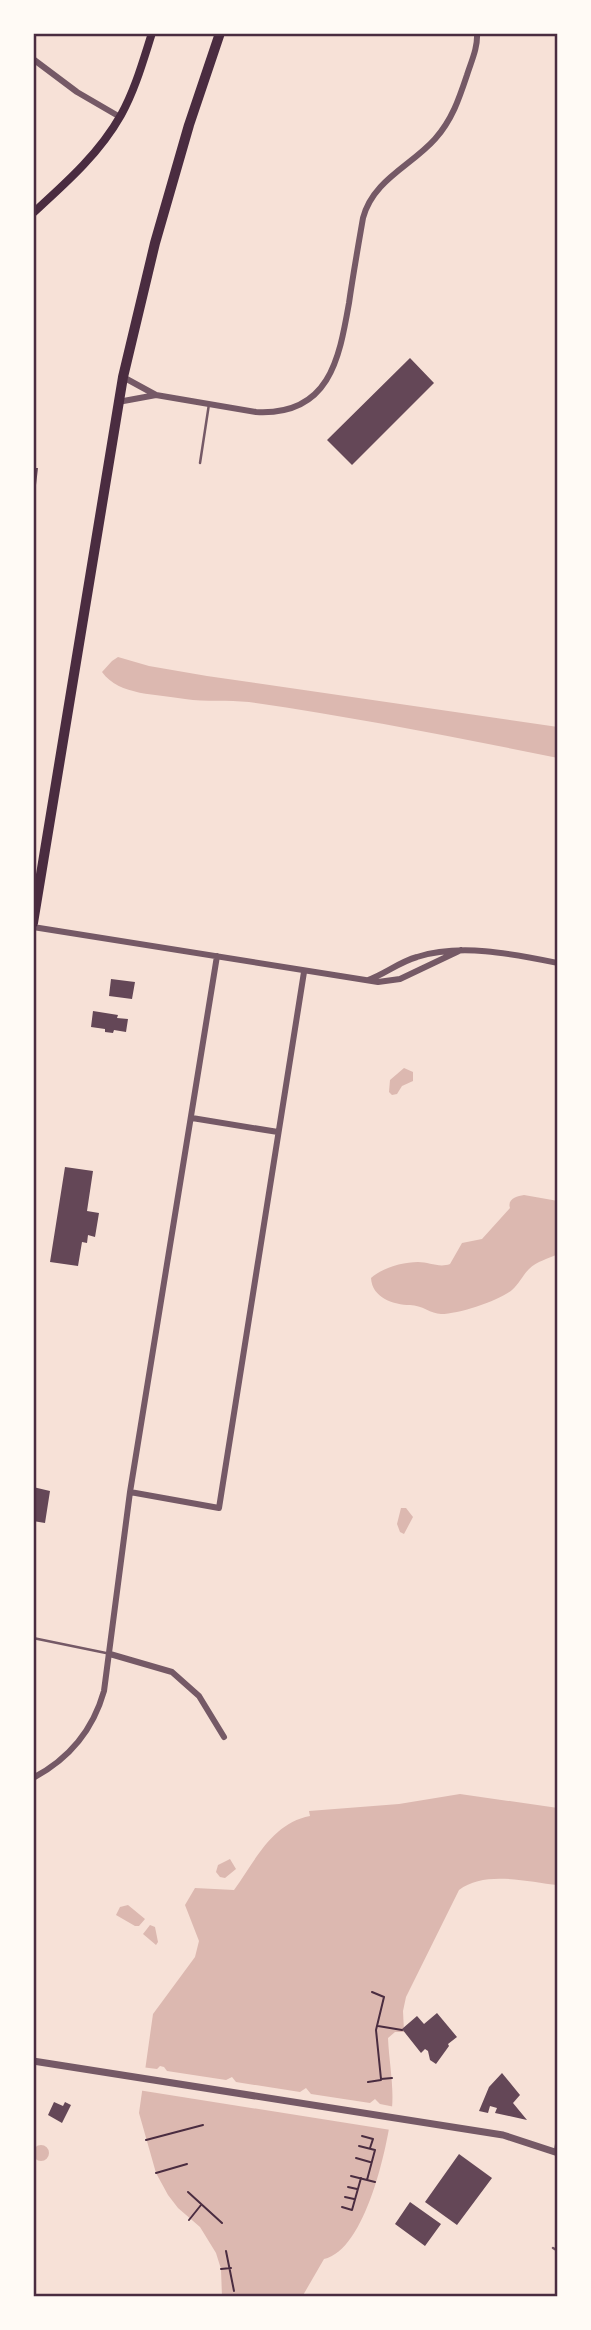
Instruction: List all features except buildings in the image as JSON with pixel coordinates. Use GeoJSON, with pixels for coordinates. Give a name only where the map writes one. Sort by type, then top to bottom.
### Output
{"type":"FeatureCollection","features":[{"type":"Feature","properties":{"kind":"highway"},"geometry":{"type":"LineString","coordinates":[[33,925],[123,376],[155,243],[189,125],[220,33]]}},
{"type":"Feature","properties":{"kind":"main road"},"geometry":{"type":"LineString","coordinates":[[33,213],[88,161],[120,117],[131,96],[152,33]]}},
{"type":"Feature","properties":{"kind":"street"},"geometry":{"type":"LineString","coordinates":[[118,402],[156,395],[256,412],[277,411],[299,405],[311,398],[328,378],[341,351],[366,208],[382,184],[428,146],[448,123],[457,105],[477,44],[477,33]]}},
{"type":"Feature","properties":{"kind":"street"},"geometry":{"type":"LineString","coordinates":[[33,59],[77,92],[120,117]]}},
{"type":"Feature","properties":{"kind":"street"},"geometry":{"type":"LineString","coordinates":[[123,376],[156,395]]}},
{"type":"Feature","properties":{"kind":"street"},"geometry":{"type":"LineString","coordinates":[[33,925],[366,981],[386,982],[400,979],[461,950]]}},
{"type":"Feature","properties":{"kind":"street"},"geometry":{"type":"LineString","coordinates":[[366,981],[415,957],[441,950],[461,950],[558,963]]}},
{"type":"Feature","properties":{"kind":"street"},"geometry":{"type":"LineString","coordinates":[[33,1778],[63,1759],[85,1733],[101,1702],[110,1654],[130,1492],[217,956]]}},
{"type":"Feature","properties":{"kind":"street"},"geometry":{"type":"LineString","coordinates":[[130,1492],[219,1508],[303,972]]}},
{"type":"Feature","properties":{"kind":"street"},"geometry":{"type":"LineString","coordinates":[[192,1118],[278,1132]]}},
{"type":"Feature","properties":{"kind":"street"},"geometry":{"type":"LineString","coordinates":[[110,1654],[172,1672],[199,1696],[224,1737]]}},
{"type":"Feature","properties":{"kind":"street"},"geometry":{"type":"LineString","coordinates":[[33,2061],[503,2135],[556,2152]]}},
{"type":"Feature","properties":{"kind":"lane"},"geometry":{"type":"LineString","coordinates":[[200,463],[209,404]]}},
{"type":"Feature","properties":{"kind":"lane"},"geometry":{"type":"LineString","coordinates":[[33,1638],[110,1654]]}},
{"type":"Feature","properties":{"kind":"lane"},"geometry":{"type":"LineString","coordinates":[[556,2152],[557,2134]]}},
{"type":"Feature","properties":{"kind":"lane"},"geometry":{"type":"LineString","coordinates":[[553,2248],[558,2251]]}},
{"type":"Feature","properties":{"kind":"path"},"geometry":{"type":"LineString","coordinates":[[372,1993],[384,1997],[377,2025],[381,2079]]}},
{"type":"Feature","properties":{"kind":"path"},"geometry":{"type":"LineString","coordinates":[[377,2025],[402,2030]]}},
{"type":"Feature","properties":{"kind":"path"},"geometry":{"type":"LineString","coordinates":[[368,2082],[392,2078]]}},
{"type":"Feature","properties":{"kind":"path"},"geometry":{"type":"LineString","coordinates":[[146,2140],[202,2124]]}},
{"type":"Feature","properties":{"kind":"path"},"geometry":{"type":"LineString","coordinates":[[362,2136],[373,2139],[370,2149]]}},
{"type":"Feature","properties":{"kind":"path"},"geometry":{"type":"LineString","coordinates":[[359,2146],[375,2150],[367,2180]]}},
{"type":"Feature","properties":{"kind":"path"},"geometry":{"type":"LineString","coordinates":[[356,2158],[372,2162]]}},
{"type":"Feature","properties":{"kind":"path"},"geometry":{"type":"LineString","coordinates":[[156,2173],[187,2164]]}},
{"type":"Feature","properties":{"kind":"path"},"geometry":{"type":"LineString","coordinates":[[351,2176],[375,2182]]}},
{"type":"Feature","properties":{"kind":"path"},"geometry":{"type":"LineString","coordinates":[[342,2207],[352,2210],[361,2178]]}},
{"type":"Feature","properties":{"kind":"path"},"geometry":{"type":"LineString","coordinates":[[348,2187],[358,2189]]}},
{"type":"Feature","properties":{"kind":"path"},"geometry":{"type":"LineString","coordinates":[[188,2192],[222,2223]]}},
{"type":"Feature","properties":{"kind":"path"},"geometry":{"type":"LineString","coordinates":[[345,2197],[355,2200]]}},
{"type":"Feature","properties":{"kind":"path"},"geometry":{"type":"LineString","coordinates":[[189,2220],[202,2204]]}},
{"type":"Feature","properties":{"kind":"path"},"geometry":{"type":"LineString","coordinates":[[226,2251],[234,2291]]}},
{"type":"Feature","properties":{"kind":"path"},"geometry":{"type":"LineString","coordinates":[[221,2269],[231,2267]]}},
{"type":"Feature","properties":{"kind":"shaded area"},"geometry":{"type":"Polygon","coordinates":[[[118,657],[149,666],[207,676],[558,727],[558,758],[288,708],[140,693],[118,686],[102,672],[118,657]]]}},
{"type":"Feature","properties":{"kind":"shaded area"},"geometry":{"type":"Polygon","coordinates":[[[404,1068],[413,1072],[413,1081],[392,1095],[389,1092],[390,1080],[404,1068]]]}},
{"type":"Feature","properties":{"kind":"shaded area"},"geometry":{"type":"Polygon","coordinates":[[[524,1195],[558,1201],[558,1254],[532,1266],[506,1294],[468,1309],[441,1314],[414,1305],[391,1302],[375,1291],[371,1278],[393,1266],[418,1262],[450,1264],[462,1243],[482,1239],[510,1208],[511,1200],[524,1195]]]}},
{"type":"Feature","properties":{"kind":"shaded area"},"geometry":{"type":"Polygon","coordinates":[[[401,1508],[406,1508],[413,1517],[404,1534],[400,1532],[397,1524],[401,1508]]]}},
{"type":"Feature","properties":{"kind":"shaded area"},"geometry":{"type":"Polygon","coordinates":[[[460,1794],[558,1808],[558,1885],[494,1879],[481,1880],[459,1890],[406,1997],[403,2011],[404,2032],[395,2032],[388,2038],[392,2091],[390,2125],[372,2194],[352,2237],[339,2251],[324,2259],[302,2297],[222,2297],[221,2269],[216,2253],[200,2227],[178,2208],[168,2195],[156,2173],[139,2113],[153,2014],[195,1957],[199,1941],[185,1905],[195,1888],[234,1890],[275,1835],[285,1826],[310,1816],[309,1811],[399,1804],[460,1794]]]}},
{"type":"Feature","properties":{"kind":"shaded area"},"geometry":{"type":"Polygon","coordinates":[[[230,1859],[236,1869],[225,1878],[220,1877],[216,1872],[218,1865],[230,1859]]]}},
{"type":"Feature","properties":{"kind":"shaded area"},"geometry":{"type":"Polygon","coordinates":[[[128,1905],[145,1919],[139,1926],[116,1915],[120,1907],[128,1905]]]}},
{"type":"Feature","properties":{"kind":"shaded area"},"geometry":{"type":"Polygon","coordinates":[[[150,1925],[155,1927],[158,1942],[156,1945],[143,1934],[150,1925]]]}},
{"type":"Feature","properties":{"kind":"shaded area"},"geometry":{"type":"Polygon","coordinates":[[[38,2145],[44,2145],[49,2153],[47,2159],[38,2161],[33,2156],[33,2150],[38,2145]]]}},
{"type":"Feature","properties":{"kind":"pier"},"geometry":{"type":"Polygon","coordinates":[[[160,2066],[167,2071],[226,2080],[232,2077],[236,2082],[300,2092],[306,2088],[311,2094],[370,2103],[375,2099],[380,2104],[395,2107],[391,2130],[138,2090],[141,2067],[157,2069],[160,2066]]]}}]}
